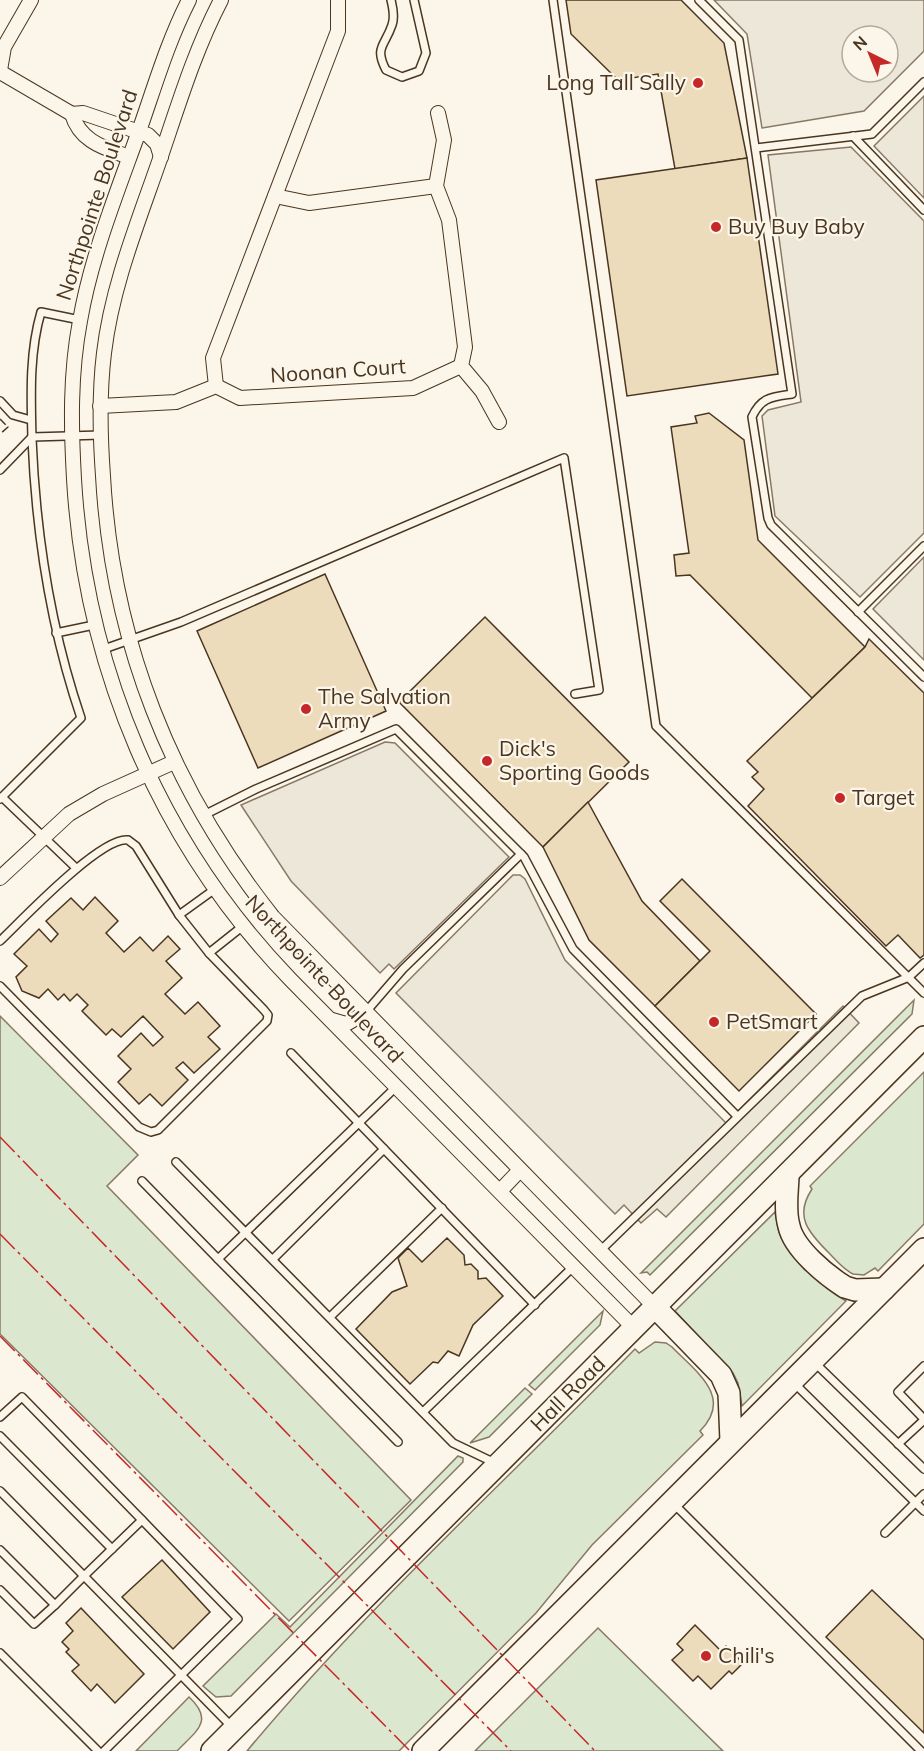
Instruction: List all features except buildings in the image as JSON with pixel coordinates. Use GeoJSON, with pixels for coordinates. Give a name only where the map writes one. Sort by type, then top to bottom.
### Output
{"type":"FeatureCollection","features":[{"type":"Feature","properties":{"kind":"highway","name":"Hall Road"},"geometry":{"type":"LineString","coordinates":[[212,1751],[924,1037]]}},
{"type":"Feature","properties":{"kind":"highway"},"geometry":{"type":"LineString","coordinates":[[788,1174],[787,1216],[789,1227],[799,1245],[845,1287],[862,1290],[884,1289]]}},
{"type":"Feature","properties":{"kind":"highway"},"geometry":{"type":"LineString","coordinates":[[423,1751],[924,1249]]}},
{"type":"Feature","properties":{"kind":"highway"},"geometry":{"type":"LineString","coordinates":[[655,1307],[721,1375],[729,1393],[731,1441]]}},
{"type":"Feature","properties":{"kind":"street"},"geometry":{"type":"LineString","coordinates":[[31,0],[4,47],[0,71],[72,114],[83,113],[153,139],[161,157]]}},
{"type":"Feature","properties":{"kind":"street","name":"Northpointe Boulevard"},"geometry":{"type":"LineString","coordinates":[[189,0],[169,44],[94,261],[80,320],[72,379],[72,436],[79,537],[94,624],[116,698],[148,773],[178,830],[215,890],[243,926],[276,964],[634,1328]]}},
{"type":"Feature","properties":{"kind":"street","name":"Northpointe Boulevard"},"geometry":{"type":"LineString","coordinates":[[221,0],[195,57],[126,255],[113,304],[104,353],[100,406],[109,550],[129,642],[143,687],[174,762],[202,816],[239,873],[273,917],[655,1307]]}},
{"type":"Feature","properties":{"kind":"street"},"geometry":{"type":"LineString","coordinates":[[100,406],[176,402],[216,386],[213,357],[338,30],[338,0]]}},
{"type":"Feature","properties":{"kind":"street"},"geometry":{"type":"LineString","coordinates":[[438,113],[444,140],[436,186],[450,220],[465,347],[461,366],[482,391],[500,422]]}},
{"type":"Feature","properties":{"kind":"street"},"geometry":{"type":"LineString","coordinates":[[72,114],[76,127],[91,142],[129,157]]}},
{"type":"Feature","properties":{"kind":"street"},"geometry":{"type":"LineString","coordinates":[[275,196],[309,203],[436,186]]}},
{"type":"Feature","properties":{"kind":"street","name":"Noonan Court"},"geometry":{"type":"LineString","coordinates":[[216,386],[240,398],[413,388],[461,366]]}},
{"type":"Feature","properties":{"kind":"street"},"geometry":{"type":"LineString","coordinates":[[0,878],[42,836],[81,806],[174,762]]}},
{"type":"Feature","properties":{"kind":"street"},"geometry":{"type":"LineString","coordinates":[[332,1020],[346,1023],[365,1013]]}},
{"type":"Feature","properties":{"kind":"street"},"geometry":{"type":"LineString","coordinates":[[500,1191],[520,1170]]}},
{"type":"Feature","properties":{"kind":"lane"},"geometry":{"type":"LineString","coordinates":[[391,0],[393,23],[380,48],[386,70],[402,77],[419,71],[426,53],[414,0]]}},
{"type":"Feature","properties":{"kind":"lane"},"geometry":{"type":"LineString","coordinates":[[553,0],[656,726],[924,993]]}},
{"type":"Feature","properties":{"kind":"lane"},"geometry":{"type":"LineString","coordinates":[[699,0],[739,40],[792,394],[767,398],[758,405],[752,417],[768,518],[771,525],[924,677]]}},
{"type":"Feature","properties":{"kind":"lane"},"geometry":{"type":"LineString","coordinates":[[756,148],[872,134],[924,82]]}},
{"type":"Feature","properties":{"kind":"lane"},"geometry":{"type":"LineString","coordinates":[[853,136],[924,210]]}},
{"type":"Feature","properties":{"kind":"lane"},"geometry":{"type":"LineString","coordinates":[[76,868],[1,798],[81,718],[56,633],[36,522],[31,420],[33,357],[41,312],[80,320]]}},
{"type":"Feature","properties":{"kind":"lane"},"geometry":{"type":"LineString","coordinates":[[0,401],[13,415],[31,420]]}},
{"type":"Feature","properties":{"kind":"lane"},"geometry":{"type":"LineString","coordinates":[[0,470],[32,437],[101,435]]}},
{"type":"Feature","properties":{"kind":"lane"},"geometry":{"type":"LineString","coordinates":[[101,650],[182,622],[564,458],[599,690],[575,694]]}},
{"type":"Feature","properties":{"kind":"lane"},"geometry":{"type":"LineString","coordinates":[[858,612],[924,546]]}},
{"type":"Feature","properties":{"kind":"lane"},"geometry":{"type":"LineString","coordinates":[[56,633],[94,624]]}},
{"type":"Feature","properties":{"kind":"lane"},"geometry":{"type":"LineString","coordinates":[[202,816],[256,789],[396,729],[521,854],[573,949],[737,1116]]}},
{"type":"Feature","properties":{"kind":"lane"},"geometry":{"type":"LineString","coordinates":[[0,941],[76,868],[117,842],[128,840],[136,846],[179,915],[209,953],[268,1015],[267,1021],[158,1130],[151,1132],[139,1127],[0,986]]}},
{"type":"Feature","properties":{"kind":"lane"},"geometry":{"type":"LineString","coordinates":[[365,1013],[403,969],[521,854]]}},
{"type":"Feature","properties":{"kind":"lane"},"geometry":{"type":"LineString","coordinates":[[179,915],[215,890]]}},
{"type":"Feature","properties":{"kind":"lane"},"geometry":{"type":"LineString","coordinates":[[209,953],[243,926]]}},
{"type":"Feature","properties":{"kind":"lane"},"geometry":{"type":"LineString","coordinates":[[599,1252],[862,996],[909,977],[924,963]]}},
{"type":"Feature","properties":{"kind":"lane"},"geometry":{"type":"LineString","coordinates":[[291,1053],[535,1305]]}},
{"type":"Feature","properties":{"kind":"lane"},"geometry":{"type":"LineString","coordinates":[[218,1258],[397,1086]]}},
{"type":"Feature","properties":{"kind":"lane"},"geometry":{"type":"LineString","coordinates":[[273,1259],[384,1149]]}},
{"type":"Feature","properties":{"kind":"lane"},"geometry":{"type":"LineString","coordinates":[[176,1161],[453,1443],[498,1464]]}},
{"type":"Feature","properties":{"kind":"lane"},"geometry":{"type":"LineString","coordinates":[[142,1180],[399,1442]]}},
{"type":"Feature","properties":{"kind":"lane"},"geometry":{"type":"LineString","coordinates":[[330,1317],[442,1208]]}},
{"type":"Feature","properties":{"kind":"lane"},"geometry":{"type":"LineString","coordinates":[[423,1412],[574,1266]]}},
{"type":"Feature","properties":{"kind":"lane"},"geometry":{"type":"LineString","coordinates":[[813,1360],[924,1469]]}},
{"type":"Feature","properties":{"kind":"lane"},"geometry":{"type":"LineString","coordinates":[[898,1444],[924,1419],[898,1392],[924,1366]]}},
{"type":"Feature","properties":{"kind":"lane"},"geometry":{"type":"LineString","coordinates":[[792,1381],[924,1510]]}},
{"type":"Feature","properties":{"kind":"lane"},"geometry":{"type":"LineString","coordinates":[[0,1417],[22,1396],[238,1619],[104,1751]]}},
{"type":"Feature","properties":{"kind":"lane"},"geometry":{"type":"LineString","coordinates":[[0,1436],[112,1549]]}},
{"type":"Feature","properties":{"kind":"lane"},"geometry":{"type":"LineString","coordinates":[[0,1491],[182,1673],[234,1729]]}},
{"type":"Feature","properties":{"kind":"lane"},"geometry":{"type":"LineString","coordinates":[[885,1533],[924,1494]]}},
{"type":"Feature","properties":{"kind":"lane"},"geometry":{"type":"LineString","coordinates":[[671,1501],[921,1751]]}},
{"type":"Feature","properties":{"kind":"lane"},"geometry":{"type":"LineString","coordinates":[[0,1590],[34,1624],[142,1520]]}},
{"type":"Feature","properties":{"kind":"lane"},"geometry":{"type":"LineString","coordinates":[[0,1550],[55,1605]]}},
{"type":"Feature","properties":{"kind":"lane"},"geometry":{"type":"LineString","coordinates":[[0,1653],[98,1751]]}},
{"type":"Feature","properties":{"kind":"green space"},"geometry":{"type":"Polygon","coordinates":[[[914,1000],[912,1014],[650,1275],[647,1272],[641,1273],[914,1000]]]}},
{"type":"Feature","properties":{"kind":"green space"},"geometry":{"type":"Polygon","coordinates":[[[0,1016],[138,1155],[107,1186],[411,1500],[289,1621],[0,1334],[0,1016]]]}},
{"type":"Feature","properties":{"kind":"green space"},"geometry":{"type":"Polygon","coordinates":[[[924,1072],[924,1224],[878,1271],[875,1268],[864,1275],[853,1274],[821,1245],[809,1230],[804,1216],[804,1207],[812,1189],[810,1186],[924,1072]]]}},
{"type":"Feature","properties":{"kind":"green space"},"geometry":{"type":"Polygon","coordinates":[[[775,1212],[780,1235],[791,1254],[818,1281],[846,1301],[742,1406],[738,1383],[733,1373],[675,1311],[775,1212]]]}},
{"type":"Feature","properties":{"kind":"green space"},"geometry":{"type":"Polygon","coordinates":[[[603,1311],[600,1325],[535,1390],[529,1385],[603,1311]]]}},
{"type":"Feature","properties":{"kind":"green space"},"geometry":{"type":"Polygon","coordinates":[[[655,1342],[666,1343],[672,1347],[708,1386],[713,1407],[710,1419],[700,1431],[703,1435],[592,1545],[536,1613],[399,1751],[247,1751],[340,1647],[437,1546],[635,1349],[639,1353],[655,1342]]]}},
{"type":"Feature","properties":{"kind":"green space"},"geometry":{"type":"Polygon","coordinates":[[[525,1388],[532,1394],[489,1437],[470,1443],[525,1388]]]}},
{"type":"Feature","properties":{"kind":"green space"},"geometry":{"type":"Polygon","coordinates":[[[458,1456],[463,1458],[463,1462],[231,1696],[216,1697],[203,1686],[276,1614],[290,1627],[458,1456]]]}},
{"type":"Feature","properties":{"kind":"green space"},"geometry":{"type":"Polygon","coordinates":[[[598,1628],[723,1751],[475,1751],[598,1628]]]}},
{"type":"Feature","properties":{"kind":"green space"},"geometry":{"type":"Polygon","coordinates":[[[189,1697],[197,1705],[202,1719],[191,1738],[177,1751],[136,1751],[189,1697]]]}},
{"type":"Feature","properties":{"kind":"shaded area"},"geometry":{"type":"Polygon","coordinates":[[[714,0],[924,0],[924,51],[900,75],[900,24],[840,24],[840,84],[891,84],[864,111],[762,128],[747,34],[714,0]]]}},
{"type":"Feature","properties":{"kind":"shaded area"},"geometry":{"type":"Polygon","coordinates":[[[924,96],[924,198],[874,146],[924,96]]]}},
{"type":"Feature","properties":{"kind":"shaded area"},"geometry":{"type":"Polygon","coordinates":[[[851,147],[924,221],[924,533],[860,597],[775,516],[762,416],[768,410],[801,402],[768,155],[851,147]]]}},
{"type":"Feature","properties":{"kind":"shaded area"},"geometry":{"type":"Polygon","coordinates":[[[924,557],[924,660],[873,609],[924,557]]]}},
{"type":"Feature","properties":{"kind":"shaded area"},"geometry":{"type":"Polygon","coordinates":[[[385,742],[395,743],[509,857],[394,969],[389,964],[380,973],[291,881],[241,805],[385,742]]]}},
{"type":"Feature","properties":{"kind":"shaded area"},"geometry":{"type":"Polygon","coordinates":[[[513,875],[520,875],[525,879],[565,960],[726,1123],[843,1006],[859,1023],[666,1217],[657,1209],[641,1223],[624,1205],[615,1214],[396,993],[513,875]]]}},
{"type":"Feature","properties":{"kind":"fence"},"geometry":{"type":"LineString","coordinates":[[0,419],[8,427],[0,434]]}},
{"type":"Feature","properties":{"kind":"power"},"geometry":{"type":"LineString","coordinates":[[0,1137],[595,1751]]}},
{"type":"Feature","properties":{"kind":"power"},"geometry":{"type":"LineString","coordinates":[[0,1234],[511,1751]]}},
{"type":"Feature","properties":{"kind":"power"},"geometry":{"type":"LineString","coordinates":[[0,1336],[410,1751]]}},
{"type":"Feature","properties":{"kind":"place","name":"Long Tall Sally"},"geometry":{"type":"Point","coordinates":[698,83]}},
{"type":"Feature","properties":{"kind":"place","name":"Buy Buy Baby"},"geometry":{"type":"Point","coordinates":[716,227]}},
{"type":"Feature","properties":{"kind":"place","name":"The Salvation Army"},"geometry":{"type":"Point","coordinates":[306,709]}},
{"type":"Feature","properties":{"kind":"place","name":"Dick's Sporting Goods"},"geometry":{"type":"Point","coordinates":[487,761]}},
{"type":"Feature","properties":{"kind":"place","name":"Target"},"geometry":{"type":"Point","coordinates":[840,798]}},
{"type":"Feature","properties":{"kind":"place","name":"PetSmart"},"geometry":{"type":"Point","coordinates":[714,1022]}},
{"type":"Feature","properties":{"kind":"place","name":"Chili's"},"geometry":{"type":"Point","coordinates":[706,1656]}}]}
